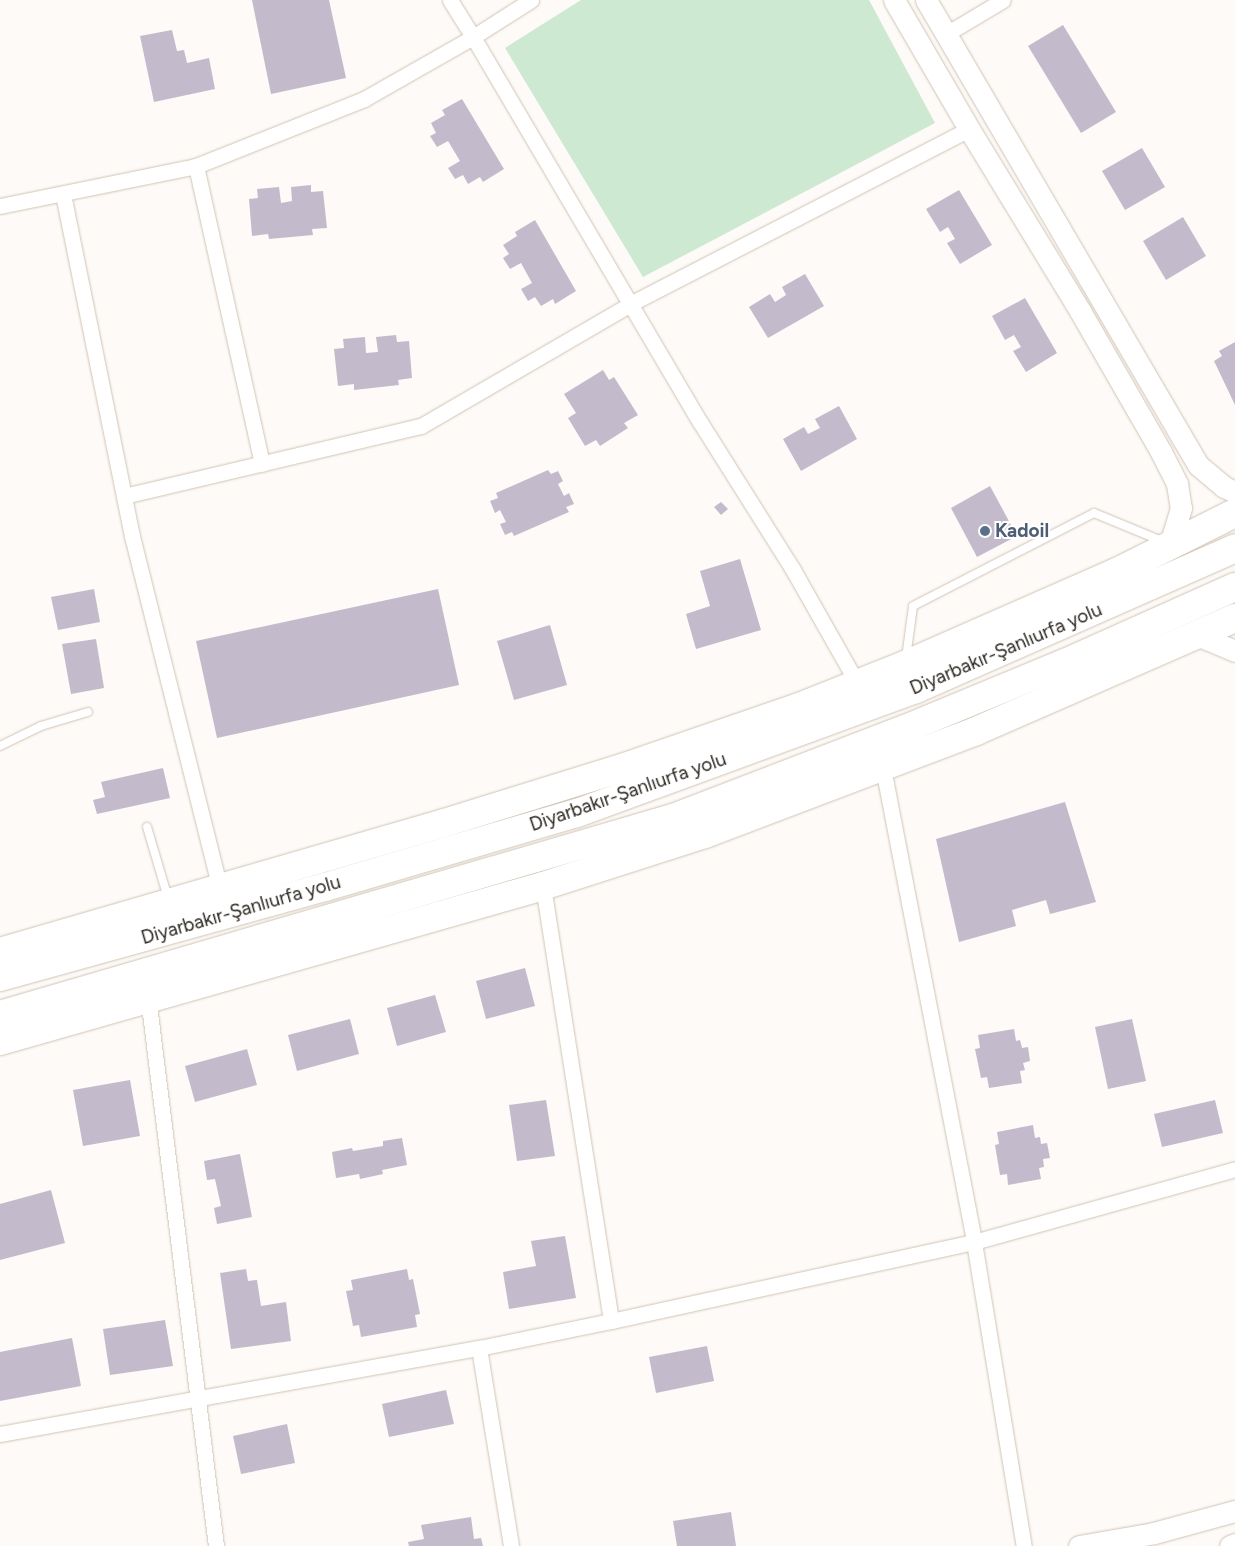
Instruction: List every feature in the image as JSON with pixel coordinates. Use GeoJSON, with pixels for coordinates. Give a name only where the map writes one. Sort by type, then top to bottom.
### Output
{"type":"FeatureCollection","features":[{"type":"Feature","properties":{"kind":"highway"},"geometry":{"type":"LineString","coordinates":[[0,952],[220,890],[625,767],[799,707],[905,665],[1117,572],[1235,513]]}},
{"type":"Feature","properties":{"kind":"highway","name":"Diyarbakır-Şanlıurfa yolu"},"geometry":{"type":"LineString","coordinates":[[0,977],[325,887],[577,813],[916,689],[1235,548]]}},
{"type":"Feature","properties":{"kind":"highway","name":"Diyarbakır-Şanlıurfa yolu"},"geometry":{"type":"LineString","coordinates":[[0,1015],[672,818],[923,722],[1076,658],[1235,587]]}},
{"type":"Feature","properties":{"kind":"highway"},"geometry":{"type":"LineString","coordinates":[[0,1040],[543,886],[704,834],[883,768],[976,731],[1235,618]]}},
{"type":"Feature","properties":{"kind":"main road"},"geometry":{"type":"LineString","coordinates":[[894,0],[969,129],[1080,311],[1173,476],[1181,508],[1170,545]]}},
{"type":"Feature","properties":{"kind":"main road"},"geometry":{"type":"LineString","coordinates":[[926,0],[1198,465],[1224,487],[1235,492]]}},
{"type":"Feature","properties":{"kind":"main road"},"geometry":{"type":"LineString","coordinates":[[1197,635],[1235,652]]}},
{"type":"Feature","properties":{"kind":"main road"},"geometry":{"type":"LineString","coordinates":[[1079,1546],[1154,1533],[1235,1511]]}},
{"type":"Feature","properties":{"kind":"main road"},"geometry":{"type":"LineString","coordinates":[[1230,1546],[1235,1544]]}},
{"type":"Feature","properties":{"kind":"street"},"geometry":{"type":"LineString","coordinates":[[450,0],[632,304],[700,422],[792,568],[857,683]]}},
{"type":"Feature","properties":{"kind":"street"},"geometry":{"type":"LineString","coordinates":[[0,206],[196,166],[364,99],[473,37],[531,0]]}},
{"type":"Feature","properties":{"kind":"street"},"geometry":{"type":"LineString","coordinates":[[946,34],[1003,0]]}},
{"type":"Feature","properties":{"kind":"street"},"geometry":{"type":"LineString","coordinates":[[124,496],[422,426],[632,304],[969,129]]}},
{"type":"Feature","properties":{"kind":"street"},"geometry":{"type":"LineString","coordinates":[[196,166],[262,464]]}},
{"type":"Feature","properties":{"kind":"street"},"geometry":{"type":"LineString","coordinates":[[63,194],[124,496],[220,890]]}},
{"type":"Feature","properties":{"kind":"street"},"geometry":{"type":"LineString","coordinates":[[883,768],[974,1242],[1024,1546]]}},
{"type":"Feature","properties":{"kind":"street"},"geometry":{"type":"LineString","coordinates":[[543,886],[611,1321]]}},
{"type":"Feature","properties":{"kind":"street"},"geometry":{"type":"LineString","coordinates":[[148,997],[216,1546]]}},
{"type":"Feature","properties":{"kind":"street"},"geometry":{"type":"LineString","coordinates":[[0,1434],[199,1400],[350,1370],[479,1348],[611,1321],[974,1242],[1235,1169]]}},
{"type":"Feature","properties":{"kind":"street"},"geometry":{"type":"LineString","coordinates":[[479,1348],[511,1546]]}},
{"type":"Feature","properties":{"kind":"lane"},"geometry":{"type":"LineString","coordinates":[[905,665],[913,606],[1094,513],[1170,545]]}},
{"type":"Feature","properties":{"kind":"lane"},"geometry":{"type":"LineString","coordinates":[[0,746],[41,726],[88,712]]}},
{"type":"Feature","properties":{"kind":"lane"},"geometry":{"type":"LineString","coordinates":[[147,828],[170,904]]}},
{"type":"Feature","properties":{"kind":"green space"},"geometry":{"type":"Polygon","coordinates":[[[581,0],[869,0],[935,123],[643,277],[505,48],[581,0]]]}},
{"type":"Feature","properties":{"kind":"building"},"geometry":{"type":"Polygon","coordinates":[[[252,0],[329,0],[346,78],[271,94],[252,0]]]}},
{"type":"Feature","properties":{"kind":"building"},"geometry":{"type":"Polygon","coordinates":[[[1063,25],[1116,112],[1081,133],[1028,46],[1063,25]]]}},
{"type":"Feature","properties":{"kind":"building"},"geometry":{"type":"Polygon","coordinates":[[[172,30],[177,51],[184,50],[187,63],[209,58],[215,89],[154,102],[140,36],[172,30]]]}},
{"type":"Feature","properties":{"kind":"building"},"geometry":{"type":"Polygon","coordinates":[[[462,99],[504,169],[483,182],[480,177],[468,184],[463,175],[455,179],[448,168],[460,161],[448,141],[437,147],[430,136],[436,133],[431,123],[445,115],[442,110],[462,99]]]}},
{"type":"Feature","properties":{"kind":"building"},"geometry":{"type":"Polygon","coordinates":[[[1142,148],[1165,187],[1125,210],[1102,171],[1142,148]]]}},
{"type":"Feature","properties":{"kind":"building"},"geometry":{"type":"Polygon","coordinates":[[[311,185],[311,192],[323,191],[327,228],[312,229],[313,235],[269,239],[268,234],[252,236],[249,199],[258,198],[257,189],[279,187],[281,203],[292,201],[291,187],[311,185]]]}},
{"type":"Feature","properties":{"kind":"building"},"geometry":{"type":"Polygon","coordinates":[[[959,190],[992,245],[960,264],[947,243],[955,239],[948,227],[940,232],[926,209],[959,190]]]}},
{"type":"Feature","properties":{"kind":"building"},"geometry":{"type":"Polygon","coordinates":[[[1183,217],[1206,256],[1166,280],[1143,241],[1183,217]]]}},
{"type":"Feature","properties":{"kind":"building"},"geometry":{"type":"Polygon","coordinates":[[[535,220],[576,291],[555,304],[553,299],[541,306],[535,297],[528,301],[521,289],[532,283],[521,263],[510,269],[503,258],[509,254],[503,245],[517,236],[515,232],[535,220]]]}},
{"type":"Feature","properties":{"kind":"building"},"geometry":{"type":"Polygon","coordinates":[[[805,274],[824,306],[768,338],[749,307],[770,294],[775,302],[786,295],[782,287],[805,274]]]}},
{"type":"Feature","properties":{"kind":"building"},"geometry":{"type":"Polygon","coordinates":[[[1025,298],[1057,353],[1026,372],[1013,351],[1021,347],[1014,335],[1005,340],[992,316],[1025,298]]]}},
{"type":"Feature","properties":{"kind":"building"},"geometry":{"type":"Polygon","coordinates":[[[396,335],[397,342],[409,341],[412,378],[398,380],[399,385],[354,390],[354,384],[338,386],[334,349],[344,348],[343,339],[365,337],[366,353],[378,352],[376,337],[396,335]]]}},
{"type":"Feature","properties":{"kind":"building"},"geometry":{"type":"Polygon","coordinates":[[[1235,342],[1235,405],[1214,361],[1222,356],[1219,351],[1235,342]]]}},
{"type":"Feature","properties":{"kind":"building"},"geometry":{"type":"Polygon","coordinates":[[[603,370],[609,380],[614,377],[638,415],[624,423],[628,428],[600,446],[596,440],[585,446],[568,418],[576,413],[564,394],[603,370]]]}},
{"type":"Feature","properties":{"kind":"building"},"geometry":{"type":"Polygon","coordinates":[[[839,406],[857,439],[801,471],[783,439],[804,427],[808,434],[820,428],[815,419],[839,406]]]}},
{"type":"Feature","properties":{"kind":"building"},"geometry":{"type":"Polygon","coordinates":[[[548,470],[551,474],[558,471],[563,481],[558,484],[564,496],[569,493],[574,504],[566,507],[569,512],[514,536],[512,532],[505,535],[500,524],[506,522],[500,510],[495,513],[490,501],[498,498],[496,493],[548,470]]]}},
{"type":"Feature","properties":{"kind":"building"},"geometry":{"type":"Polygon","coordinates":[[[990,486],[1017,536],[977,557],[951,508],[990,486]]]}},
{"type":"Feature","properties":{"kind":"building"},"geometry":{"type":"Polygon","coordinates":[[[721,502],[728,509],[721,515],[714,507],[721,502]]]}},
{"type":"Feature","properties":{"kind":"building"},"geometry":{"type":"Polygon","coordinates":[[[740,559],[761,630],[696,649],[686,614],[710,606],[700,571],[740,559]]]}},
{"type":"Feature","properties":{"kind":"building"},"geometry":{"type":"Polygon","coordinates":[[[94,589],[100,622],[58,630],[51,597],[94,589]]]}},
{"type":"Feature","properties":{"kind":"building"},"geometry":{"type":"Polygon","coordinates":[[[438,589],[459,685],[217,738],[196,641],[438,589]]]}},
{"type":"Feature","properties":{"kind":"building"},"geometry":{"type":"Polygon","coordinates":[[[550,625],[567,685],[514,700],[497,641],[550,625]]]}},
{"type":"Feature","properties":{"kind":"building"},"geometry":{"type":"Polygon","coordinates":[[[96,639],[104,688],[71,694],[62,644],[96,639]]]}},
{"type":"Feature","properties":{"kind":"building"},"geometry":{"type":"Polygon","coordinates":[[[163,768],[170,798],[97,814],[93,800],[105,797],[101,782],[163,768]]]}},
{"type":"Feature","properties":{"kind":"building"},"geometry":{"type":"Polygon","coordinates":[[[1065,802],[1096,902],[1050,914],[1046,900],[1012,910],[1016,926],[959,942],[936,839],[1065,802]]]}},
{"type":"Feature","properties":{"kind":"building"},"geometry":{"type":"Polygon","coordinates":[[[525,968],[535,1006],[486,1019],[476,981],[525,968]]]}},
{"type":"Feature","properties":{"kind":"building"},"geometry":{"type":"Polygon","coordinates":[[[435,995],[446,1032],[397,1046],[387,1008],[435,995]]]}},
{"type":"Feature","properties":{"kind":"building"},"geometry":{"type":"Polygon","coordinates":[[[350,1019],[359,1054],[297,1071],[288,1035],[350,1019]]]}},
{"type":"Feature","properties":{"kind":"building"},"geometry":{"type":"Polygon","coordinates":[[[1132,1019],[1146,1081],[1108,1089],[1095,1027],[1132,1019]]]}},
{"type":"Feature","properties":{"kind":"building"},"geometry":{"type":"Polygon","coordinates":[[[1014,1029],[1016,1041],[1020,1040],[1022,1048],[1028,1047],[1030,1061],[1023,1063],[1025,1070],[1020,1071],[1022,1083],[989,1088],[987,1077],[981,1078],[975,1049],[980,1048],[978,1035],[1014,1029]]]}},
{"type":"Feature","properties":{"kind":"building"},"geometry":{"type":"Polygon","coordinates":[[[247,1049],[257,1085],[195,1102],[185,1066],[247,1049]]]}},
{"type":"Feature","properties":{"kind":"building"},"geometry":{"type":"Polygon","coordinates":[[[130,1080],[140,1136],[83,1146],[73,1090],[130,1080]]]}},
{"type":"Feature","properties":{"kind":"building"},"geometry":{"type":"Polygon","coordinates":[[[546,1100],[555,1156],[517,1161],[509,1105],[546,1100]]]}},
{"type":"Feature","properties":{"kind":"building"},"geometry":{"type":"Polygon","coordinates":[[[1215,1100],[1223,1133],[1162,1147],[1154,1114],[1215,1100]]]}},
{"type":"Feature","properties":{"kind":"building"},"geometry":{"type":"Polygon","coordinates":[[[1033,1125],[1035,1138],[1040,1137],[1041,1144],[1047,1143],[1050,1158],[1043,1159],[1044,1167],[1039,1168],[1041,1179],[1008,1185],[1007,1174],[1000,1175],[995,1145],[999,1144],[997,1132],[1033,1125]]]}},
{"type":"Feature","properties":{"kind":"building"},"geometry":{"type":"Polygon","coordinates":[[[402,1138],[407,1165],[382,1170],[383,1174],[360,1179],[359,1174],[336,1178],[332,1152],[352,1148],[353,1151],[383,1146],[383,1141],[402,1138]]]}},
{"type":"Feature","properties":{"kind":"building"},"geometry":{"type":"Polygon","coordinates":[[[240,1154],[252,1217],[217,1224],[214,1208],[221,1206],[215,1179],[207,1180],[204,1161],[240,1154]]]}},
{"type":"Feature","properties":{"kind":"building"},"geometry":{"type":"Polygon","coordinates":[[[51,1190],[65,1243],[0,1260],[0,1204],[51,1190]]]}},
{"type":"Feature","properties":{"kind":"building"},"geometry":{"type":"Polygon","coordinates":[[[565,1236],[576,1298],[509,1309],[503,1272],[536,1266],[531,1241],[565,1236]]]}},
{"type":"Feature","properties":{"kind":"building"},"geometry":{"type":"Polygon","coordinates":[[[246,1269],[248,1281],[257,1280],[261,1306],[286,1302],[291,1341],[231,1349],[220,1273],[246,1269]]]}},
{"type":"Feature","properties":{"kind":"building"},"geometry":{"type":"Polygon","coordinates":[[[407,1269],[409,1280],[413,1279],[420,1314],[415,1315],[417,1327],[361,1337],[359,1325],[353,1326],[346,1291],[353,1290],[351,1280],[407,1269]]]}},
{"type":"Feature","properties":{"kind":"building"},"geometry":{"type":"Polygon","coordinates":[[[165,1320],[173,1366],[110,1375],[103,1329],[165,1320]]]}},
{"type":"Feature","properties":{"kind":"building"},"geometry":{"type":"Polygon","coordinates":[[[72,1338],[81,1386],[0,1401],[0,1352],[72,1338]]]}},
{"type":"Feature","properties":{"kind":"building"},"geometry":{"type":"Polygon","coordinates":[[[707,1346],[714,1381],[656,1393],[649,1357],[707,1346]]]}},
{"type":"Feature","properties":{"kind":"building"},"geometry":{"type":"Polygon","coordinates":[[[446,1390],[454,1424],[389,1437],[382,1404],[446,1390]]]}},
{"type":"Feature","properties":{"kind":"building"},"geometry":{"type":"Polygon","coordinates":[[[287,1424],[295,1463],[241,1474],[233,1436],[287,1424]]]}},
{"type":"Feature","properties":{"kind":"building"},"geometry":{"type":"Polygon","coordinates":[[[731,1512],[736,1546],[677,1546],[673,1521],[731,1512]]]}},
{"type":"Feature","properties":{"kind":"building"},"geometry":{"type":"Polygon","coordinates":[[[471,1517],[474,1539],[481,1538],[483,1546],[409,1546],[408,1542],[424,1539],[421,1525],[471,1517]]]}},
{"type":"Feature","properties":{"kind":"place","name":"Kadoil"},"geometry":{"type":"Point","coordinates":[985,531]}}]}
